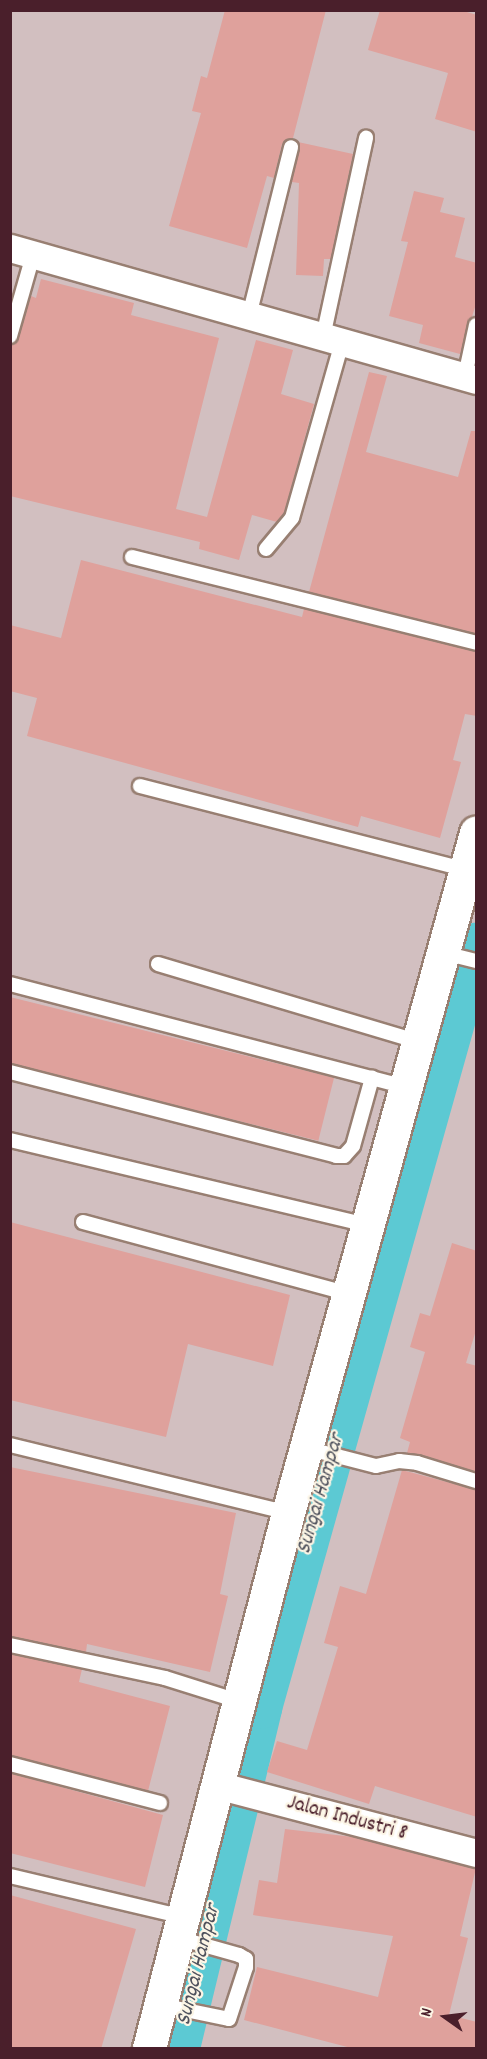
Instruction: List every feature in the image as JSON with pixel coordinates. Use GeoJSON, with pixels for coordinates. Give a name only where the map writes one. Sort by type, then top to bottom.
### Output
{"type":"FeatureCollection","features":[{"type":"Feature","properties":{"kind":"street"},"geometry":{"type":"LineString","coordinates":[[22,251],[471,378]]}},
{"type":"Feature","properties":{"kind":"street"},"geometry":{"type":"LineString","coordinates":[[149,2049],[168,2007],[238,1701],[288,1513],[312,1449],[419,1042],[451,954],[466,870],[477,833]]}},
{"type":"Feature","properties":{"kind":"street","name":"Jalan Industri 8"},"geometry":{"type":"LineString","coordinates":[[220,1786],[477,1853]]}},
{"type":"Feature","properties":{"kind":"lane"},"geometry":{"type":"LineString","coordinates":[[266,549],[292,518],[333,340],[366,138]]}},
{"type":"Feature","properties":{"kind":"lane"},"geometry":{"type":"LineString","coordinates":[[249,316],[291,147]]}},
{"type":"Feature","properties":{"kind":"lane"},"geometry":{"type":"LineString","coordinates":[[10,336],[22,251]]}},
{"type":"Feature","properties":{"kind":"lane"},"geometry":{"type":"LineString","coordinates":[[471,378],[477,325]]}},
{"type":"Feature","properties":{"kind":"lane"},"geometry":{"type":"LineString","coordinates":[[132,556],[477,644]]}},
{"type":"Feature","properties":{"kind":"lane"},"geometry":{"type":"LineString","coordinates":[[141,786],[466,870]]}},
{"type":"Feature","properties":{"kind":"lane"},"geometry":{"type":"LineString","coordinates":[[451,954],[477,961]]}},
{"type":"Feature","properties":{"kind":"lane"},"geometry":{"type":"LineString","coordinates":[[159,964],[419,1042]]}},
{"type":"Feature","properties":{"kind":"lane"},"geometry":{"type":"LineString","coordinates":[[10,984],[407,1087]]}},
{"type":"Feature","properties":{"kind":"lane"},"geometry":{"type":"LineString","coordinates":[[10,1072],[336,1156],[344,1156],[353,1146],[372,1078]]}},
{"type":"Feature","properties":{"kind":"lane"},"geometry":{"type":"LineString","coordinates":[[10,1140],[370,1225]]}},
{"type":"Feature","properties":{"kind":"lane"},"geometry":{"type":"LineString","coordinates":[[83,1222],[351,1294]]}},
{"type":"Feature","properties":{"kind":"lane"},"geometry":{"type":"LineString","coordinates":[[10,1445],[288,1513]]}},
{"type":"Feature","properties":{"kind":"lane"},"geometry":{"type":"LineString","coordinates":[[312,1449],[376,1466],[399,1461],[417,1463],[477,1481]]}},
{"type":"Feature","properties":{"kind":"lane"},"geometry":{"type":"LineString","coordinates":[[10,1645],[174,1680],[238,1701]]}},
{"type":"Feature","properties":{"kind":"lane"},"geometry":{"type":"LineString","coordinates":[[10,1764],[160,1803]]}},
{"type":"Feature","properties":{"kind":"lane"},"geometry":{"type":"LineString","coordinates":[[10,1876],[184,1932],[246,1959],[246,1967],[229,2019],[203,2016],[168,2007]]}},
{"type":"Feature","properties":{"kind":"shaded area"},"geometry":{"type":"Polygon","coordinates":[[[11,11],[476,11],[476,2048],[11,2048],[11,11]]]}},
{"type":"Feature","properties":{"kind":"building"},"geometry":{"type":"Polygon","coordinates":[[[225,10],[326,10],[293,138],[282,144],[274,178],[267,176],[247,248],[169,226],[201,113],[192,111],[201,76],[207,78],[225,10]]]}},
{"type":"Feature","properties":{"kind":"building"},"geometry":{"type":"Polygon","coordinates":[[[380,10],[460,10],[477,15],[477,132],[435,119],[448,73],[368,50],[380,10]]]}},
{"type":"Feature","properties":{"kind":"building"},"geometry":{"type":"Polygon","coordinates":[[[298,142],[353,154],[331,259],[324,259],[323,276],[296,275],[299,183],[292,182],[298,142]]]}},
{"type":"Feature","properties":{"kind":"building"},"geometry":{"type":"Polygon","coordinates":[[[414,191],[444,198],[440,212],[465,218],[455,257],[477,263],[477,301],[460,354],[419,343],[423,325],[389,316],[408,242],[401,241],[414,191]]]}},
{"type":"Feature","properties":{"kind":"building"},"geometry":{"type":"Polygon","coordinates":[[[41,279],[134,303],[131,315],[219,338],[176,509],[207,517],[256,340],[293,350],[281,394],[314,404],[284,514],[277,522],[252,515],[239,560],[199,549],[200,542],[10,496],[10,345],[18,339],[31,296],[36,298],[41,279]]]}},
{"type":"Feature","properties":{"kind":"building"},"geometry":{"type":"Polygon","coordinates":[[[369,372],[387,376],[366,452],[458,477],[471,431],[477,431],[477,634],[309,592],[369,372]]]}},
{"type":"Feature","properties":{"kind":"building"},"geometry":{"type":"Polygon","coordinates":[[[81,560],[302,617],[304,609],[477,652],[477,716],[465,714],[453,760],[461,762],[440,838],[361,816],[358,827],[27,736],[37,698],[10,691],[10,625],[61,638],[81,560]]]}},
{"type":"Feature","properties":{"kind":"building"},"geometry":{"type":"Polygon","coordinates":[[[10,997],[334,1078],[318,1141],[10,1064],[10,997]]]}},
{"type":"Feature","properties":{"kind":"building"},"geometry":{"type":"Polygon","coordinates":[[[10,1222],[290,1295],[273,1366],[188,1344],[166,1437],[10,1400],[10,1222]]]}},
{"type":"Feature","properties":{"kind":"building"},"geometry":{"type":"Polygon","coordinates":[[[452,1243],[477,1251],[477,1327],[466,1363],[477,1366],[477,1472],[407,1453],[410,1442],[400,1438],[425,1352],[410,1347],[420,1313],[430,1316],[452,1243]]]}},
{"type":"Feature","properties":{"kind":"building"},"geometry":{"type":"Polygon","coordinates":[[[10,1467],[236,1513],[220,1594],[228,1596],[210,1672],[87,1644],[86,1652],[10,1636],[10,1467]]]}},
{"type":"Feature","properties":{"kind":"building"},"geometry":{"type":"Polygon","coordinates":[[[402,1470],[477,1490],[477,1817],[375,1786],[369,1804],[267,1772],[277,1741],[307,1750],[338,1647],[324,1643],[340,1586],[366,1594],[402,1470]]]}},
{"type":"Feature","properties":{"kind":"building"},"geometry":{"type":"Polygon","coordinates":[[[10,1654],[82,1669],[79,1682],[170,1706],[148,1791],[10,1755],[10,1654]]]}},
{"type":"Feature","properties":{"kind":"building"},"geometry":{"type":"Polygon","coordinates":[[[10,1773],[163,1815],[145,1887],[10,1853],[10,1773]]]}},
{"type":"Feature","properties":{"kind":"building"},"geometry":{"type":"Polygon","coordinates":[[[285,1829],[353,1837],[476,1868],[460,1936],[468,1938],[449,2015],[477,2022],[477,2049],[355,2049],[244,2020],[257,1967],[378,1997],[393,1936],[253,1915],[259,1880],[277,1883],[285,1829]]]}},
{"type":"Feature","properties":{"kind":"building"},"geometry":{"type":"Polygon","coordinates":[[[10,1895],[136,1929],[101,2049],[10,2049],[10,1895]]]}},
{"type":"Feature","properties":{"kind":"waterway","name":"Sungai Hampar"},"geometry":{"type":"LineString","coordinates":[[179,2048],[261,1708],[476,944]]}}]}
